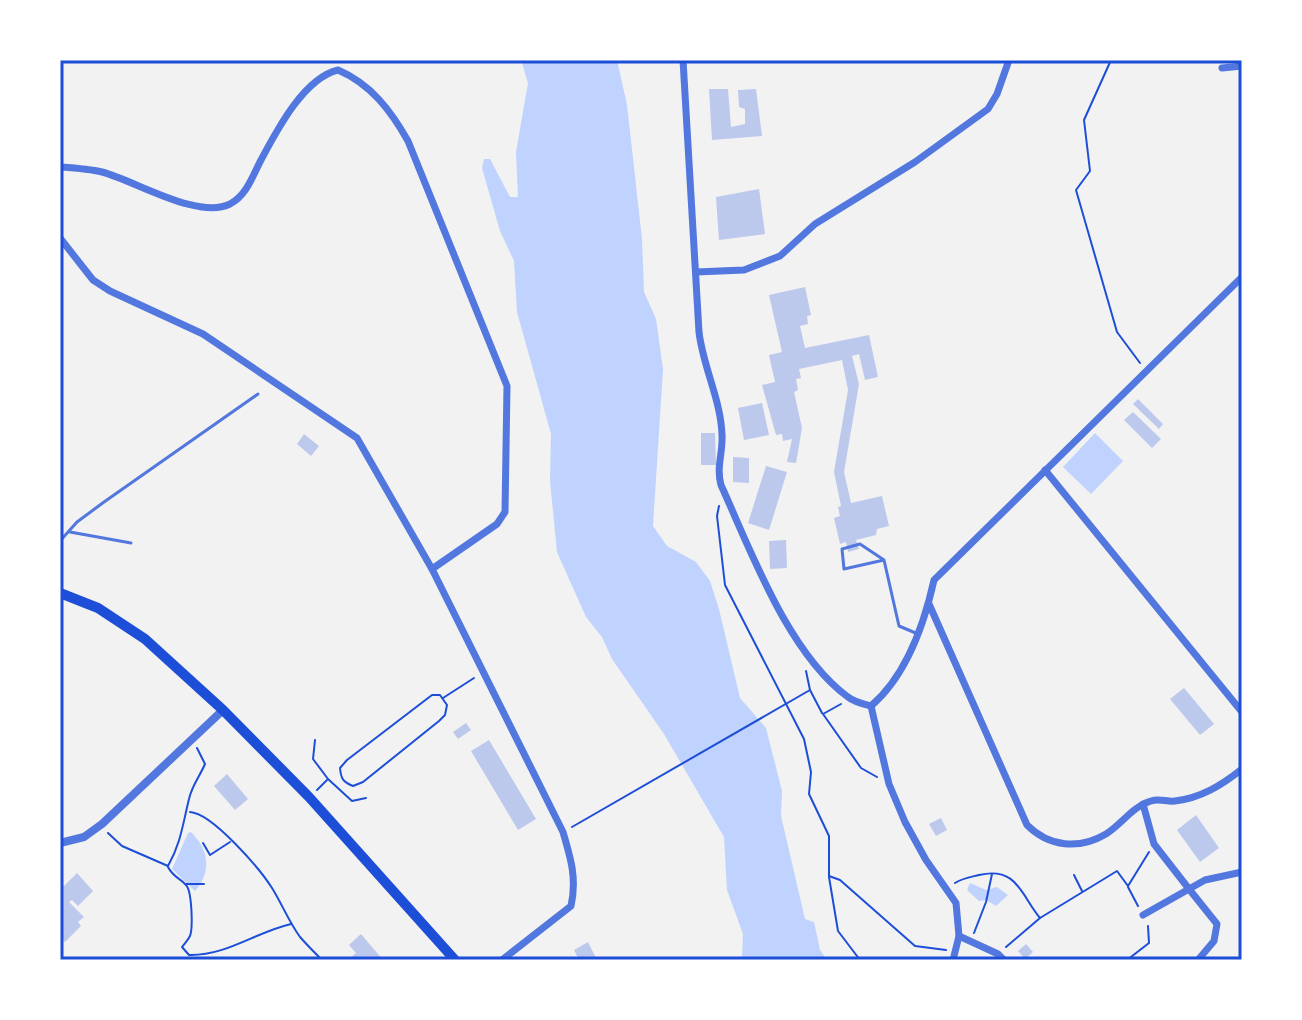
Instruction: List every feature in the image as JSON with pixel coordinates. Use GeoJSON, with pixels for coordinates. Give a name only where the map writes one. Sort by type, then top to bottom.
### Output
{"type":"FeatureCollection","features":[{"type":"Feature","properties":{"kind":"main road"},"geometry":{"type":"LineString","coordinates":[[60,593],[98,608],[145,639],[223,710],[309,797],[455,960]]}},
{"type":"Feature","properties":{"kind":"street"},"geometry":{"type":"LineString","coordinates":[[683,60],[701,353],[722,436],[718,472],[721,485],[764,579],[800,645],[827,679],[850,700],[871,706]]}},
{"type":"Feature","properties":{"kind":"street"},"geometry":{"type":"LineString","coordinates":[[696,272],[744,270],[780,256],[815,224],[915,162],[988,109],[1009,60]]}},
{"type":"Feature","properties":{"kind":"street"},"geometry":{"type":"LineString","coordinates":[[1222,68],[1242,66]]}},
{"type":"Feature","properties":{"kind":"street"},"geometry":{"type":"LineString","coordinates":[[60,167],[103,172],[199,206],[222,207],[234,202],[248,187],[277,131],[309,86],[325,73],[338,70],[371,90],[394,117],[408,141],[507,386],[505,512],[497,524],[432,569]]}},
{"type":"Feature","properties":{"kind":"street"},"geometry":{"type":"LineString","coordinates":[[60,238],[93,280],[203,334],[357,438],[432,569],[563,832],[573,866],[575,886],[571,906],[502,960]]}},
{"type":"Feature","properties":{"kind":"street"},"geometry":{"type":"LineString","coordinates":[[871,706],[888,691],[918,634],[934,580],[1242,277]]}},
{"type":"Feature","properties":{"kind":"street"},"geometry":{"type":"LineString","coordinates":[[1045,470],[1242,712]]}},
{"type":"Feature","properties":{"kind":"street"},"geometry":{"type":"LineString","coordinates":[[929,604],[1027,825],[1039,837],[1074,846],[1106,834],[1143,804],[1154,799],[1175,801],[1217,788],[1242,769]]}},
{"type":"Feature","properties":{"kind":"street"},"geometry":{"type":"LineString","coordinates":[[871,706],[889,784],[905,822],[926,860],[956,903],[959,936],[953,960]]}},
{"type":"Feature","properties":{"kind":"street"},"geometry":{"type":"LineString","coordinates":[[60,843],[84,837],[102,824],[223,710]]}},
{"type":"Feature","properties":{"kind":"street"},"geometry":{"type":"LineString","coordinates":[[1143,804],[1154,844],[1217,924],[1214,941],[1198,960]]}},
{"type":"Feature","properties":{"kind":"street"},"geometry":{"type":"LineString","coordinates":[[1143,915],[1205,880],[1242,872]]}},
{"type":"Feature","properties":{"kind":"street"},"geometry":{"type":"LineString","coordinates":[[959,936],[1001,957]]}},
{"type":"Feature","properties":{"kind":"lane"},"geometry":{"type":"LineString","coordinates":[[60,541],[77,522],[258,394]]}},
{"type":"Feature","properties":{"kind":"lane"},"geometry":{"type":"LineString","coordinates":[[70,532],[131,543]]}},
{"type":"Feature","properties":{"kind":"lane"},"geometry":{"type":"LineString","coordinates":[[884,560],[844,569],[842,549],[860,544],[884,560],[899,626],[918,634]]}},
{"type":"Feature","properties":{"kind":"path"},"geometry":{"type":"LineString","coordinates":[[1111,60],[1084,120],[1090,171],[1076,190],[1117,332],[1145,371]]}},
{"type":"Feature","properties":{"kind":"path"},"geometry":{"type":"LineString","coordinates":[[721,485],[717,516],[725,585],[804,739],[811,772],[809,794],[829,836],[829,876],[838,931],[860,960]]}},
{"type":"Feature","properties":{"kind":"path"},"geometry":{"type":"LineString","coordinates":[[443,698],[483,675]]}},
{"type":"Feature","properties":{"kind":"path"},"geometry":{"type":"LineString","coordinates":[[563,832],[810,690],[861,768],[889,784]]}},
{"type":"Feature","properties":{"kind":"path"},"geometry":{"type":"LineString","coordinates":[[432,695],[443,698],[447,705],[445,715],[363,782],[353,786],[341,778],[340,768],[347,760],[423,700],[432,695]]}},
{"type":"Feature","properties":{"kind":"path"},"geometry":{"type":"LineString","coordinates":[[823,714],[850,700]]}},
{"type":"Feature","properties":{"kind":"path"},"geometry":{"type":"LineString","coordinates":[[315,740],[313,759],[333,785],[352,801],[366,798]]}},
{"type":"Feature","properties":{"kind":"path"},"geometry":{"type":"LineString","coordinates":[[168,866],[181,840],[189,799],[205,764],[202,754],[191,741]]}},
{"type":"Feature","properties":{"kind":"path"},"geometry":{"type":"LineString","coordinates":[[333,785],[341,778]]}},
{"type":"Feature","properties":{"kind":"path"},"geometry":{"type":"LineString","coordinates":[[309,797],[328,779]]}},
{"type":"Feature","properties":{"kind":"path"},"geometry":{"type":"LineString","coordinates":[[187,812],[197,812],[205,817],[231,841],[272,888],[291,924],[322,960]]}},
{"type":"Feature","properties":{"kind":"path"},"geometry":{"type":"LineString","coordinates":[[102,824],[111,838],[122,846],[168,866],[173,875],[186,884],[191,928],[190,936],[182,947],[189,955],[213,953],[271,928],[291,924]]}},
{"type":"Feature","properties":{"kind":"path"},"geometry":{"type":"LineString","coordinates":[[203,843],[210,855],[231,841]]}},
{"type":"Feature","properties":{"kind":"path"},"geometry":{"type":"LineString","coordinates":[[1128,886],[1154,844]]}},
{"type":"Feature","properties":{"kind":"path"},"geometry":{"type":"LineString","coordinates":[[1001,957],[1040,918],[1117,871],[1128,886],[1150,931],[1149,943],[1127,960]]}},
{"type":"Feature","properties":{"kind":"path"},"geometry":{"type":"LineString","coordinates":[[948,888],[959,880],[992,872],[1006,875],[1019,886],[1040,918]]}},
{"type":"Feature","properties":{"kind":"path"},"geometry":{"type":"LineString","coordinates":[[971,941],[990,889],[992,872]]}},
{"type":"Feature","properties":{"kind":"path"},"geometry":{"type":"LineString","coordinates":[[1074,875],[1082,892]]}},
{"type":"Feature","properties":{"kind":"path"},"geometry":{"type":"LineString","coordinates":[[829,876],[840,880],[915,946],[954,951]]}},
{"type":"Feature","properties":{"kind":"path"},"geometry":{"type":"LineString","coordinates":[[186,884],[204,884]]}},
{"type":"Feature","properties":{"kind":"water"},"geometry":{"type":"Polygon","coordinates":[[[521,60],[617,60],[627,105],[642,239],[644,292],[656,319],[663,369],[653,526],[667,546],[696,562],[710,581],[740,698],[766,728],[782,791],[781,816],[805,919],[814,922],[820,950],[827,960],[742,960],[743,934],[727,890],[724,837],[664,734],[586,617],[557,552],[550,481],[551,434],[517,312],[514,261],[500,231],[482,168],[484,159],[490,159],[510,197],[518,197],[516,152],[528,83],[521,60]]]}},
{"type":"Feature","properties":{"kind":"water"},"geometry":{"type":"Polygon","coordinates":[[[1095,433],[1123,461],[1091,494],[1063,467],[1095,433]]]}},
{"type":"Feature","properties":{"kind":"water"},"geometry":{"type":"Polygon","coordinates":[[[191,832],[202,846],[206,861],[204,876],[195,891],[172,869],[191,832]]]}},
{"type":"Feature","properties":{"kind":"water"},"geometry":{"type":"Polygon","coordinates":[[[970,883],[986,890],[997,887],[1008,895],[996,906],[986,900],[979,901],[967,890],[970,883]]]}},
{"type":"Feature","properties":{"kind":"building"},"geometry":{"type":"Polygon","coordinates":[[[709,89],[728,89],[731,127],[745,124],[745,109],[739,107],[738,90],[756,89],[762,136],[712,140],[709,89]]]}},
{"type":"Feature","properties":{"kind":"building"},"geometry":{"type":"Polygon","coordinates":[[[759,189],[765,234],[719,240],[716,197],[759,189]]]}},
{"type":"Feature","properties":{"kind":"building"},"geometry":{"type":"Polygon","coordinates":[[[805,287],[811,315],[807,316],[808,324],[800,326],[805,348],[869,335],[878,377],[865,380],[859,354],[852,356],[859,384],[844,472],[851,503],[882,496],[889,526],[877,529],[876,535],[856,540],[859,549],[848,552],[846,542],[840,544],[834,518],[840,516],[834,472],[848,390],[842,360],[799,369],[801,378],[796,379],[798,390],[794,392],[802,428],[796,463],[787,462],[792,439],[783,441],[782,434],[776,435],[762,385],[775,382],[769,355],[782,352],[769,295],[805,287]]]}},
{"type":"Feature","properties":{"kind":"building"},"geometry":{"type":"Polygon","coordinates":[[[1138,399],[1163,424],[1159,429],[1133,404],[1138,399]]]}},
{"type":"Feature","properties":{"kind":"building"},"geometry":{"type":"Polygon","coordinates":[[[762,403],[769,435],[744,440],[738,408],[762,403]]]}},
{"type":"Feature","properties":{"kind":"building"},"geometry":{"type":"Polygon","coordinates":[[[1133,412],[1161,439],[1152,448],[1124,420],[1133,412]]]}},
{"type":"Feature","properties":{"kind":"building"},"geometry":{"type":"Polygon","coordinates":[[[701,433],[715,433],[716,465],[701,465],[701,433]]]}},
{"type":"Feature","properties":{"kind":"building"},"geometry":{"type":"Polygon","coordinates":[[[304,434],[319,446],[311,456],[297,444],[304,434]]]}},
{"type":"Feature","properties":{"kind":"building"},"geometry":{"type":"Polygon","coordinates":[[[733,457],[749,458],[749,483],[733,482],[733,457]]]}},
{"type":"Feature","properties":{"kind":"building"},"geometry":{"type":"Polygon","coordinates":[[[766,466],[787,472],[769,530],[748,523],[766,466]]]}},
{"type":"Feature","properties":{"kind":"building"},"geometry":{"type":"Polygon","coordinates":[[[786,540],[787,568],[770,569],[769,541],[786,540]]]}},
{"type":"Feature","properties":{"kind":"building"},"geometry":{"type":"Polygon","coordinates":[[[1184,688],[1214,724],[1200,735],[1170,699],[1184,688]]]}},
{"type":"Feature","properties":{"kind":"building"},"geometry":{"type":"Polygon","coordinates":[[[466,723],[471,730],[458,739],[453,732],[466,723]]]}},
{"type":"Feature","properties":{"kind":"building"},"geometry":{"type":"Polygon","coordinates":[[[489,740],[536,819],[518,830],[471,751],[489,740]]]}},
{"type":"Feature","properties":{"kind":"building"},"geometry":{"type":"Polygon","coordinates":[[[227,774],[248,799],[235,810],[214,786],[227,774]]]}},
{"type":"Feature","properties":{"kind":"building"},"geometry":{"type":"Polygon","coordinates":[[[1196,815],[1219,848],[1200,862],[1177,830],[1196,815]]]}},
{"type":"Feature","properties":{"kind":"building"},"geometry":{"type":"Polygon","coordinates":[[[941,818],[947,830],[936,836],[929,824],[941,818]]]}},
{"type":"Feature","properties":{"kind":"building"},"geometry":{"type":"Polygon","coordinates":[[[77,873],[93,891],[78,906],[72,900],[69,902],[84,917],[78,922],[81,926],[65,942],[60,937],[60,882],[64,886],[77,873]]]}},
{"type":"Feature","properties":{"kind":"building"},"geometry":{"type":"Polygon","coordinates":[[[361,934],[383,960],[348,960],[356,953],[349,945],[361,934]]]}},
{"type":"Feature","properties":{"kind":"building"},"geometry":{"type":"Polygon","coordinates":[[[588,942],[596,958],[579,960],[574,950],[588,942]]]}},
{"type":"Feature","properties":{"kind":"building"},"geometry":{"type":"Polygon","coordinates":[[[1026,944],[1033,952],[1025,959],[1018,951],[1026,944]]]}}]}
